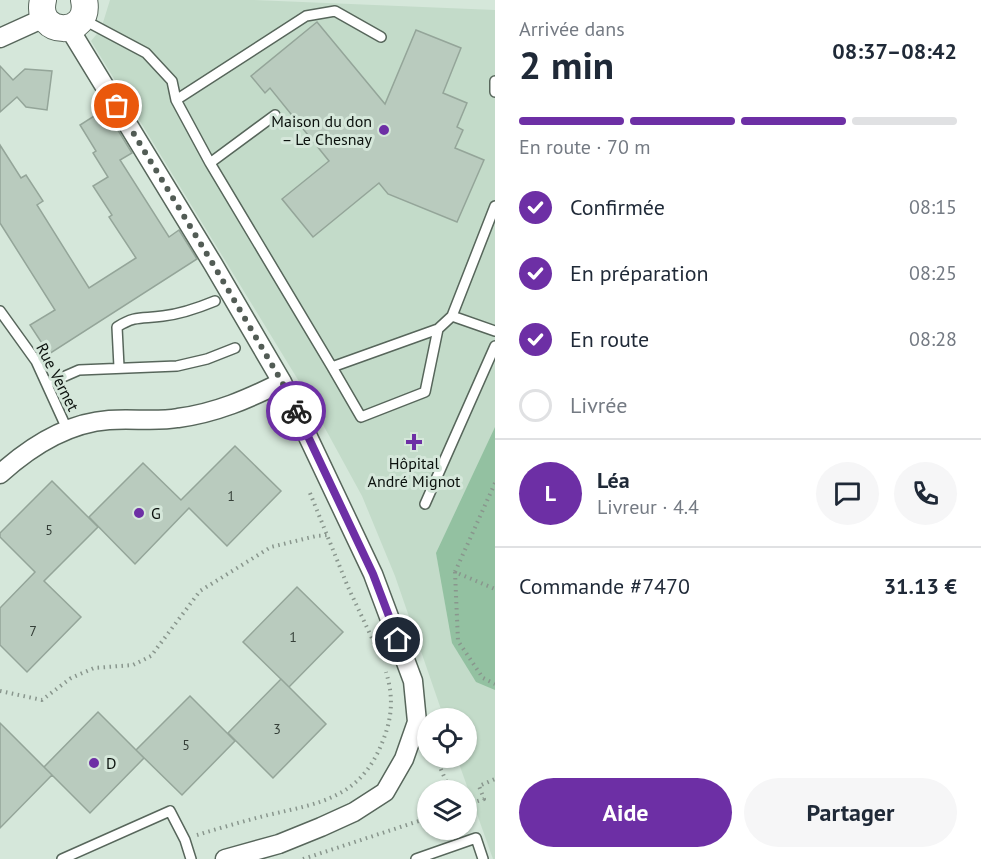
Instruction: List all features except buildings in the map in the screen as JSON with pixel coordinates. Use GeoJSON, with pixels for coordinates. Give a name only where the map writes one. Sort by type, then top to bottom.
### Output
{"type":"FeatureCollection","features":[{"type":"Feature","properties":{"kind":"street"},"geometry":{"type":"LineString","coordinates":[[0,39],[44,9],[48,22],[57,28],[78,16],[213,264],[282,382],[373,574],[413,681],[417,722],[404,759],[385,792],[354,812],[279,844],[225,859]]}},
{"type":"Feature","properties":{"kind":"street"},"geometry":{"type":"LineString","coordinates":[[0,474],[19,457],[67,429],[107,420],[175,419],[213,412],[282,382]]}},
{"type":"Feature","properties":{"kind":"lane"},"geometry":{"type":"LineString","coordinates":[[176,100],[306,16],[335,11],[381,37]]}},
{"type":"Feature","properties":{"kind":"lane"},"geometry":{"type":"LineString","coordinates":[[78,16],[146,53],[172,81],[176,100],[210,163],[361,417],[424,392],[438,329]]}},
{"type":"Feature","properties":{"kind":"lane"},"geometry":{"type":"LineString","coordinates":[[495,81],[495,92]]}},
{"type":"Feature","properties":{"kind":"lane"},"geometry":{"type":"LineString","coordinates":[[210,163],[275,115]]}},
{"type":"Feature","properties":{"kind":"lane"},"geometry":{"type":"LineString","coordinates":[[332,367],[438,329],[452,316],[495,206]]}},
{"type":"Feature","properties":{"kind":"lane"},"geometry":{"type":"LineString","coordinates":[[119,367],[117,327],[131,318],[163,316],[215,301]]}},
{"type":"Feature","properties":{"kind":"lane","name":"Rue Vernet"},"geometry":{"type":"LineString","coordinates":[[0,311],[36,361],[67,429]]}},
{"type":"Feature","properties":{"kind":"lane"},"geometry":{"type":"LineString","coordinates":[[452,316],[495,331]]}},
{"type":"Feature","properties":{"kind":"lane"},"geometry":{"type":"LineString","coordinates":[[425,504],[495,346]]}},
{"type":"Feature","properties":{"kind":"lane"},"geometry":{"type":"LineString","coordinates":[[47,384],[79,370],[177,366],[207,359],[235,348]]}},
{"type":"Feature","properties":{"kind":"lane"},"geometry":{"type":"LineString","coordinates":[[62,859],[170,811],[185,840],[191,859]]}},
{"type":"Feature","properties":{"kind":"lane"},"geometry":{"type":"LineString","coordinates":[[416,859],[476,838],[483,859]]}},
{"type":"Feature","properties":{"kind":"path"},"geometry":{"type":"LineString","coordinates":[[306,483],[348,587],[382,659]]}},
{"type":"Feature","properties":{"kind":"path"},"geometry":{"type":"LineString","coordinates":[[495,483],[455,572],[458,641],[483,678],[495,684]]}},
{"type":"Feature","properties":{"kind":"path"},"geometry":{"type":"LineString","coordinates":[[0,691],[42,700],[71,678],[94,668],[133,665],[151,656],[200,591],[271,547],[316,536],[352,532]]}},
{"type":"Feature","properties":{"kind":"path"},"geometry":{"type":"LineString","coordinates":[[455,572],[495,589]]}},
{"type":"Feature","properties":{"kind":"path"},"geometry":{"type":"LineString","coordinates":[[185,840],[265,816],[315,805],[343,792],[358,780],[374,763],[392,716],[389,683],[384,667]]}},
{"type":"Feature","properties":{"kind":"path"},"geometry":{"type":"LineString","coordinates":[[477,801],[484,799],[479,786],[495,779]]}},
{"type":"Feature","properties":{"kind":"path"},"geometry":{"type":"LineString","coordinates":[[303,859],[417,822]]}},
{"type":"Feature","properties":{"kind":"shaded area","name":"Hôpital André Mignot"},"geometry":{"type":"Polygon","coordinates":[[[110,0],[254,0],[495,10],[495,859],[493,859],[477,814],[477,780],[465,780],[461,768],[477,768],[477,708],[441,708],[395,576],[362,496],[303,388],[91,41],[101,29],[110,0]]]}},
{"type":"Feature","properties":{"kind":"green space"},"geometry":{"type":"Polygon","coordinates":[[[495,427],[495,690],[476,682],[452,643],[436,553],[495,427]]]}},
{"type":"Feature","properties":{"kind":"way so far"},"geometry":{"type":"LineString","coordinates":[[117,106],[213,264],[282,382],[296,411]]}},
{"type":"Feature","properties":{"kind":"place","name":"Maison du don – Le Chesnay"},"geometry":{"type":"Point","coordinates":[384,130]}},
{"type":"Feature","properties":{"kind":"place","name":"Hôpital André Mignot"},"geometry":{"type":"Point","coordinates":[414,442]}},
{"type":"Feature","properties":{"kind":"place","name":"G"},"geometry":{"type":"Point","coordinates":[139,513]}},
{"type":"Feature","properties":{"kind":"place","name":"D"},"geometry":{"type":"Point","coordinates":[94,763]}},
{"type":"Feature","properties":{"kind":"route"},"geometry":{"type":"LineString","coordinates":[[296,411],[373,574],[398,640]]}}]}
